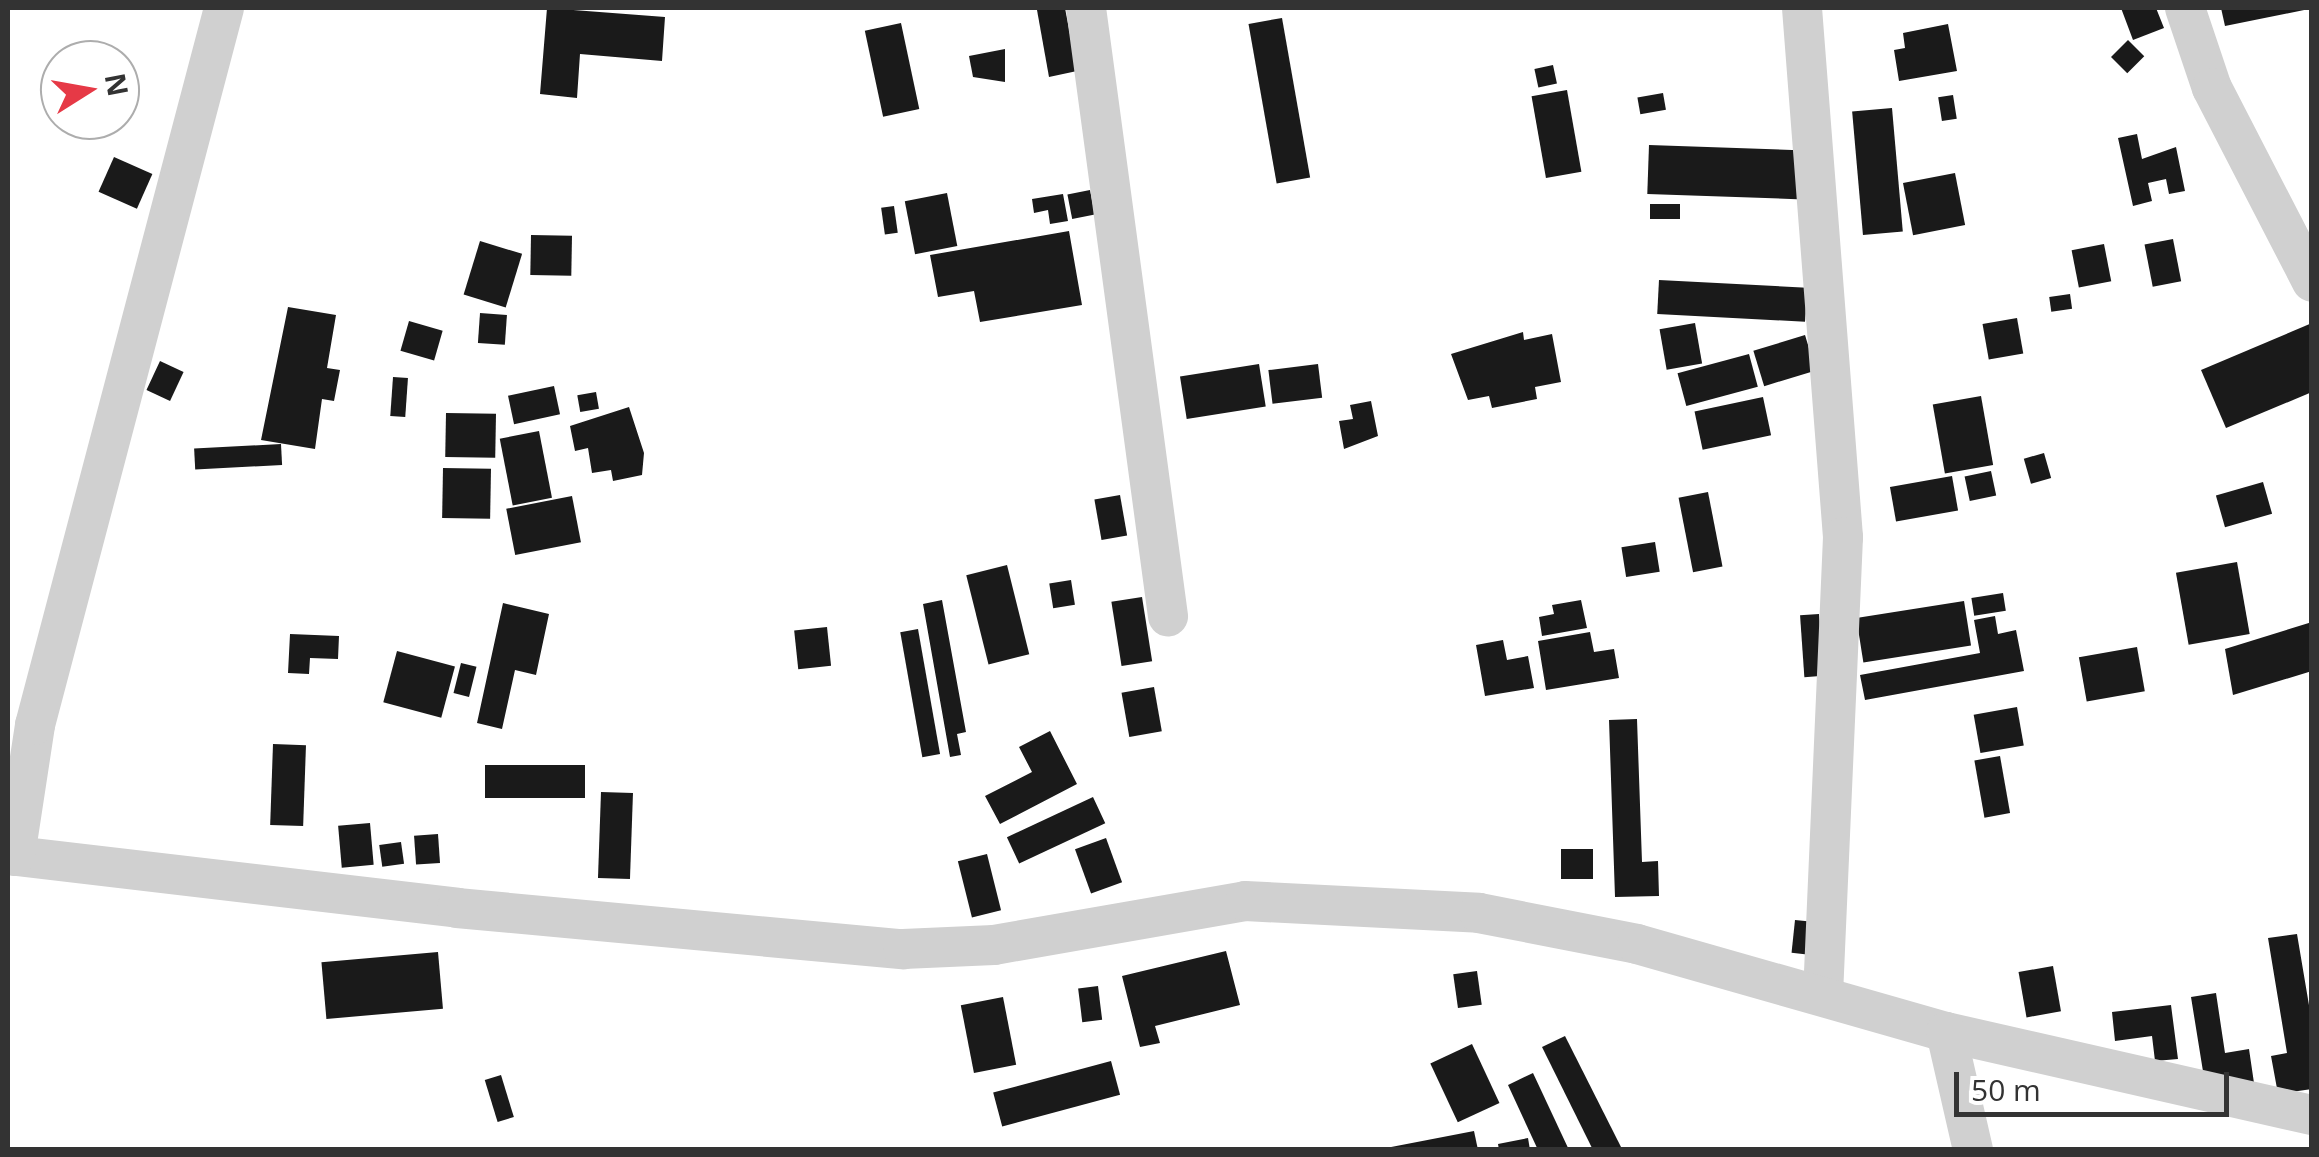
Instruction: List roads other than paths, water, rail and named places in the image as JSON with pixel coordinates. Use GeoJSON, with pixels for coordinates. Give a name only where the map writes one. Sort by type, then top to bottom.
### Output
{"type":"FeatureCollection","features":[{"type":"Feature","properties":{"kind":"street"},"geometry":{"type":"LineString","coordinates":[[224,8],[35,725],[11,856],[902,949],[994,945],[1245,901],[1332,900],[1479,913],[1823,992],[1946,1032],[2312,1115]]}},
{"type":"Feature","properties":{"kind":"street"},"geometry":{"type":"LineString","coordinates":[[1086,8],[1168,616]]}},
{"type":"Feature","properties":{"kind":"street"},"geometry":{"type":"LineString","coordinates":[[1802,8],[1843,537],[1823,992]]}},
{"type":"Feature","properties":{"kind":"street"},"geometry":{"type":"LineString","coordinates":[[2185,8],[2212,88],[2312,282]]}},
{"type":"Feature","properties":{"kind":"street"},"geometry":{"type":"LineString","coordinates":[[1946,1032],[1973,1150]]}}]}
